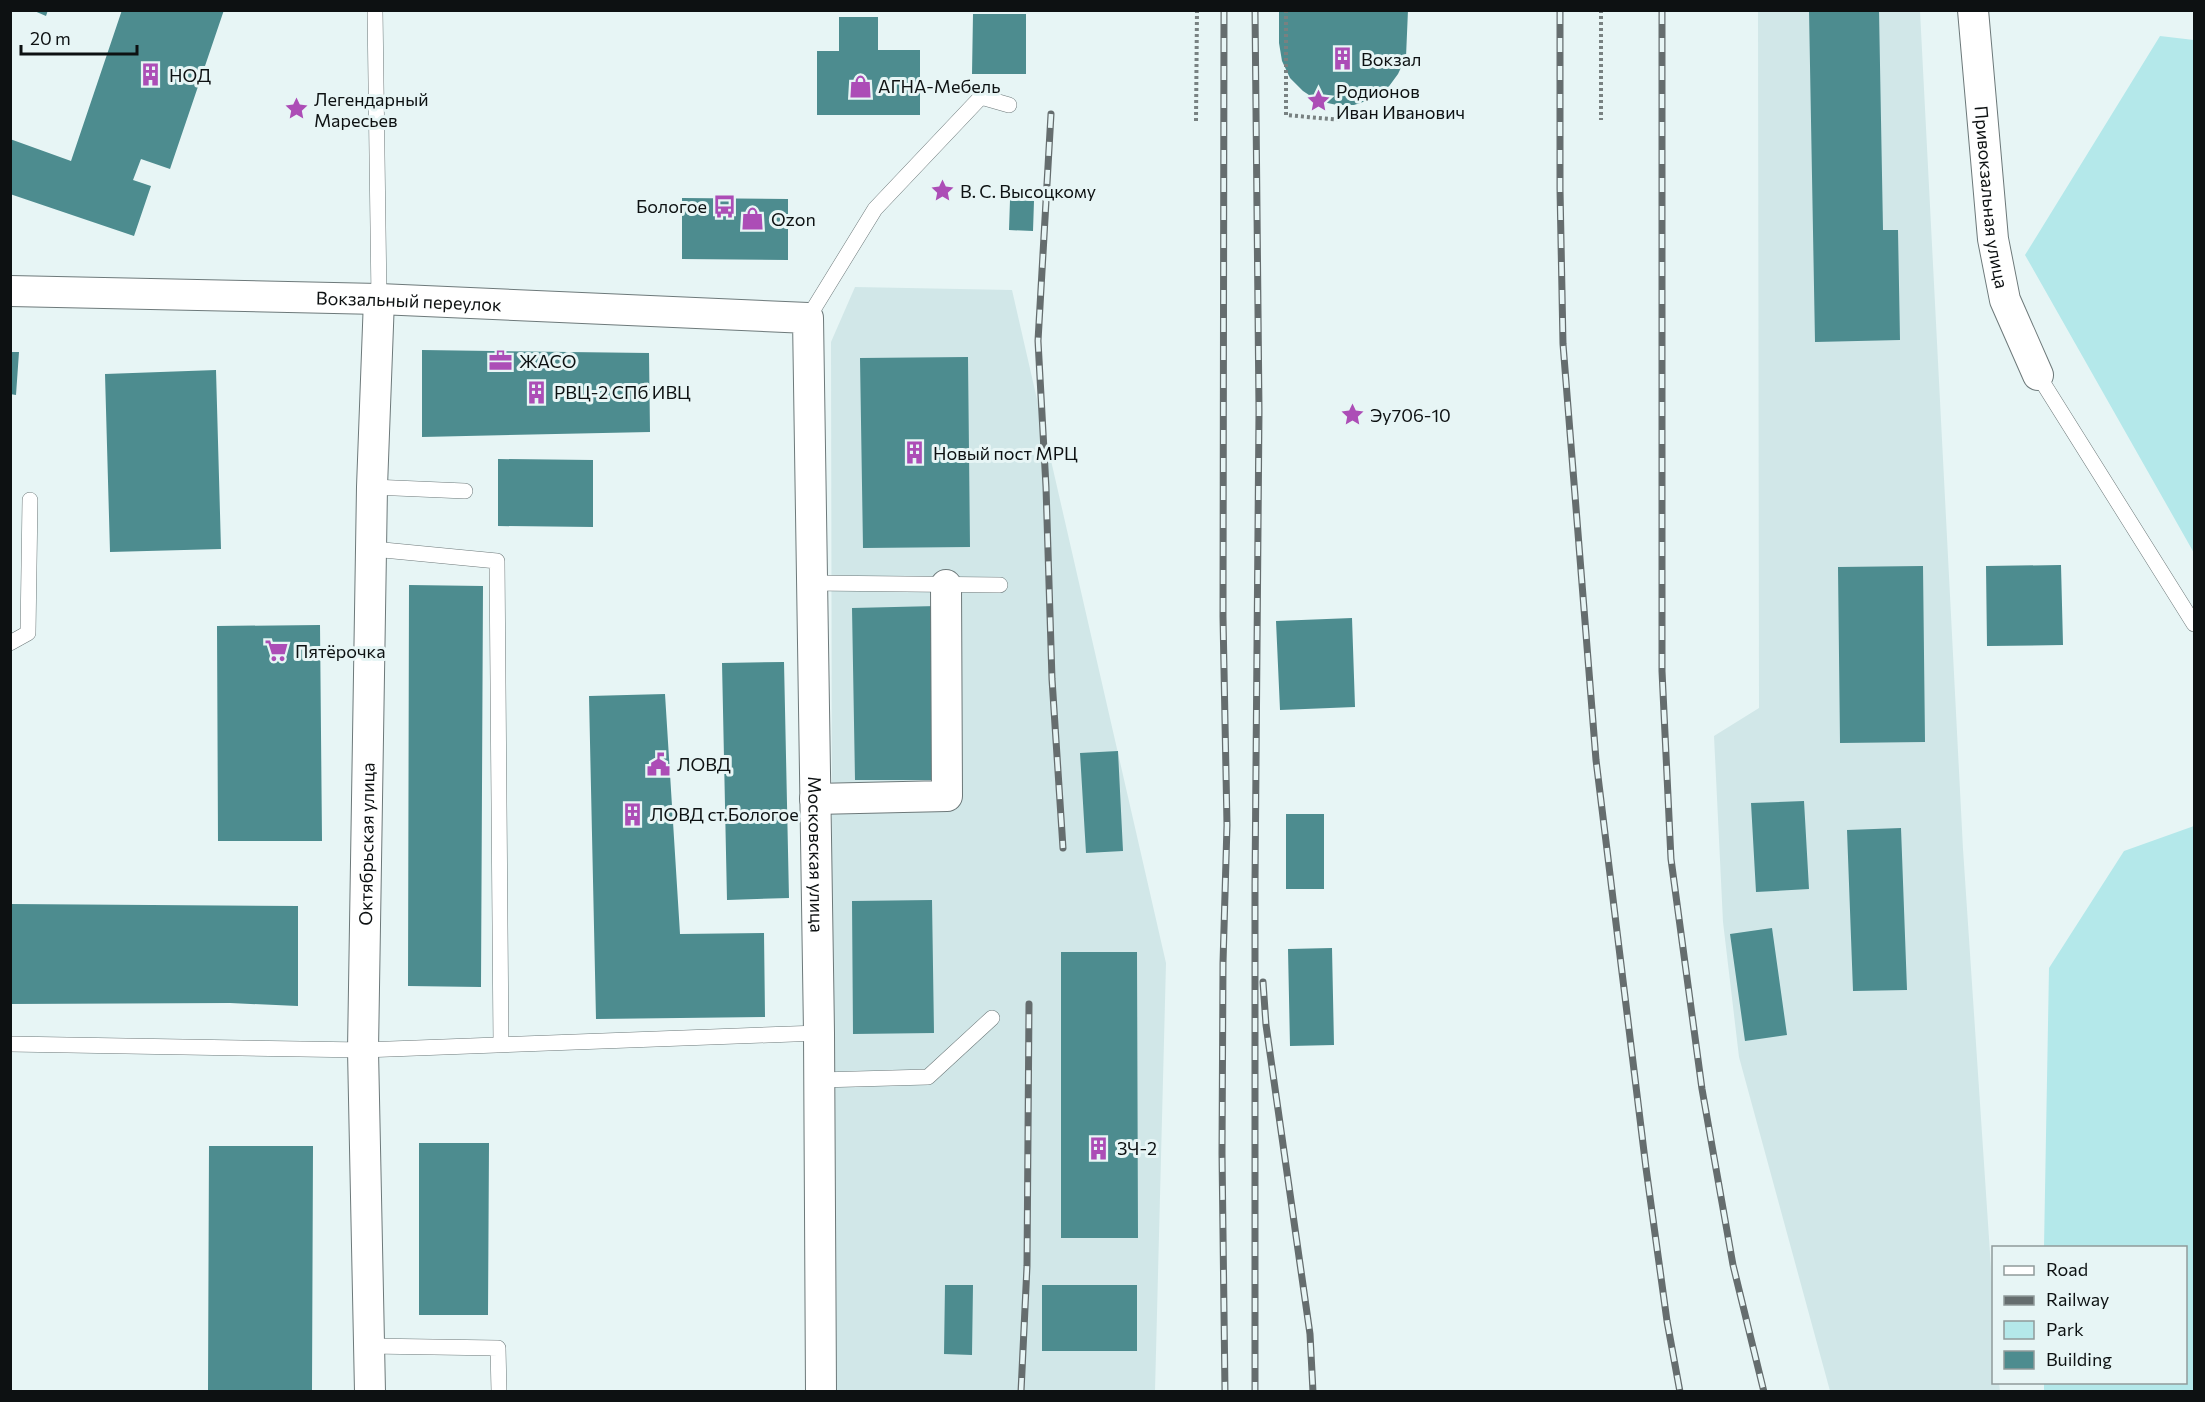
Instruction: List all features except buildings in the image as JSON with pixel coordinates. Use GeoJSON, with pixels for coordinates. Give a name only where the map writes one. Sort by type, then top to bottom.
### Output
{"type":"FeatureCollection","features":[{"type":"Feature","properties":{"kind":"street","name":"Привокзальная улица"},"geometry":{"type":"LineString","coordinates":[[1973,10],[1993,239],[2005,300],[2038,375]]}},
{"type":"Feature","properties":{"kind":"street","name":"Вокзальный переулок"},"geometry":{"type":"LineString","coordinates":[[10,291],[379,299],[808,318]]}},
{"type":"Feature","properties":{"kind":"street","name":"Октябрьская улица"},"geometry":{"type":"LineString","coordinates":[[370,1392],[363,1050],[373,549],[372,487],[379,299]]}},
{"type":"Feature","properties":{"kind":"street","name":"Московская улица"},"geometry":{"type":"LineString","coordinates":[[808,318],[820,1080],[821,1392]]}},
{"type":"Feature","properties":{"kind":"street"},"geometry":{"type":"LineString","coordinates":[[815,798],[947,796],[946,585]]}},
{"type":"Feature","properties":{"kind":"lane"},"geometry":{"type":"LineString","coordinates":[[375,10],[379,299]]}},
{"type":"Feature","properties":{"kind":"lane"},"geometry":{"type":"LineString","coordinates":[[808,318],[875,209],[981,97],[1009,105]]}},
{"type":"Feature","properties":{"kind":"lane"},"geometry":{"type":"LineString","coordinates":[[2038,375],[2194,624]]}},
{"type":"Feature","properties":{"kind":"lane"},"geometry":{"type":"LineString","coordinates":[[372,487],[465,491]]}},
{"type":"Feature","properties":{"kind":"lane"},"geometry":{"type":"LineString","coordinates":[[10,643],[28,633],[30,500]]}},
{"type":"Feature","properties":{"kind":"lane"},"geometry":{"type":"LineString","coordinates":[[373,549],[497,561],[501,1045]]}},
{"type":"Feature","properties":{"kind":"lane"},"geometry":{"type":"LineString","coordinates":[[812,583],[1000,585]]}},
{"type":"Feature","properties":{"kind":"lane"},"geometry":{"type":"LineString","coordinates":[[820,1080],[928,1077],[992,1018]]}},
{"type":"Feature","properties":{"kind":"lane"},"geometry":{"type":"LineString","coordinates":[[10,1044],[363,1050],[819,1033]]}},
{"type":"Feature","properties":{"kind":"lane"},"geometry":{"type":"LineString","coordinates":[[369,1346],[498,1348],[499,1392]]}},
{"type":"Feature","properties":{"kind":"path"},"geometry":{"type":"LineString","coordinates":[[1196,121],[1197,10]]}},
{"type":"Feature","properties":{"kind":"path"},"geometry":{"type":"LineString","coordinates":[[1286,10],[1286,115],[1341,120]]}},
{"type":"Feature","properties":{"kind":"path"},"geometry":{"type":"LineString","coordinates":[[1601,10],[1601,120]]}},
{"type":"Feature","properties":{"kind":"shaded area"},"geometry":{"type":"Polygon","coordinates":[[[1758,11],[1920,11],[1963,849],[1992,1283],[1992,1384],[1999,1384],[2000,1391],[1830,1391],[1739,1057],[1723,922],[1714,736],[1759,708],[1758,11]]]}},
{"type":"Feature","properties":{"kind":"shaded area"},"geometry":{"type":"Polygon","coordinates":[[[855,287],[1012,290],[1166,963],[1155,1391],[833,1391],[831,342],[855,287]]]}},
{"type":"Feature","properties":{"kind":"green space"},"geometry":{"type":"Polygon","coordinates":[[[2160,36],[2194,40],[2194,553],[2025,255],[2160,36]]]}},
{"type":"Feature","properties":{"kind":"green space"},"geometry":{"type":"Polygon","coordinates":[[[2194,826],[2194,1391],[2044,1391],[2044,1384],[2187,1384],[2187,1246],[2044,1246],[2049,968],[2124,851],[2194,826]]]}},
{"type":"Feature","properties":{"kind":"railway"},"geometry":{"type":"LineString","coordinates":[[1224,10],[1223,617],[1227,825],[1223,963],[1222,1153],[1225,1392]]}},
{"type":"Feature","properties":{"kind":"railway"},"geometry":{"type":"LineString","coordinates":[[1255,10],[1259,411],[1255,884],[1255,1392]]}},
{"type":"Feature","properties":{"kind":"railway"},"geometry":{"type":"LineString","coordinates":[[1560,10],[1563,344],[1596,760],[1646,1168],[1667,1321],[1680,1392]]}},
{"type":"Feature","properties":{"kind":"railway"},"geometry":{"type":"LineString","coordinates":[[1662,10],[1662,671],[1671,859],[1702,1089],[1733,1265],[1764,1392]]}},
{"type":"Feature","properties":{"kind":"railway"},"geometry":{"type":"LineString","coordinates":[[1051,114],[1038,341],[1046,487],[1052,679],[1063,848]]}},
{"type":"Feature","properties":{"kind":"railway"},"geometry":{"type":"LineString","coordinates":[[1263,982],[1266,1025],[1310,1334],[1313,1392]]}},
{"type":"Feature","properties":{"kind":"railway"},"geometry":{"type":"LineString","coordinates":[[1021,1392],[1027,1266],[1029,1004]]}},
{"type":"Feature","properties":{"kind":"place","name":"Вокзал"},"geometry":{"type":"Point","coordinates":[1343,59]}},
{"type":"Feature","properties":{"kind":"place","name":"НОД"},"geometry":{"type":"Point","coordinates":[151,75]}},
{"type":"Feature","properties":{"kind":"place","name":"АГНА-Мебель"},"geometry":{"type":"Point","coordinates":[860,86]}},
{"type":"Feature","properties":{"kind":"place","name":"Родионов Иван Иванович"},"geometry":{"type":"Point","coordinates":[1318,101]}},
{"type":"Feature","properties":{"kind":"place","name":"Легендарный Маресьев"},"geometry":{"type":"Point","coordinates":[296,109]}},
{"type":"Feature","properties":{"kind":"place","name":"В. С. Высоцкому"},"geometry":{"type":"Point","coordinates":[942,191]}},
{"type":"Feature","properties":{"kind":"place","name":"Бологое"},"geometry":{"type":"Point","coordinates":[725,206]}},
{"type":"Feature","properties":{"kind":"place","name":"Ozon"},"geometry":{"type":"Point","coordinates":[753,219]}},
{"type":"Feature","properties":{"kind":"place","name":"ЖАСО"},"geometry":{"type":"Point","coordinates":[501,361]}},
{"type":"Feature","properties":{"kind":"place","name":"РВЦ-2 СПб ИВЦ"},"geometry":{"type":"Point","coordinates":[536,392]}},
{"type":"Feature","properties":{"kind":"place","name":"Эу706-10"},"geometry":{"type":"Point","coordinates":[1352,415]}},
{"type":"Feature","properties":{"kind":"place","name":"Новый пост МРЦ"},"geometry":{"type":"Point","coordinates":[915,453]}},
{"type":"Feature","properties":{"kind":"place","name":"Пятёрочка"},"geometry":{"type":"Point","coordinates":[277,651]}},
{"type":"Feature","properties":{"kind":"place","name":"ЛОВД"},"geometry":{"type":"Point","coordinates":[659,764]}},
{"type":"Feature","properties":{"kind":"place","name":"ЛОВД ст.Бологое"},"geometry":{"type":"Point","coordinates":[632,814]}},
{"type":"Feature","properties":{"kind":"place","name":"ЗЧ-2"},"geometry":{"type":"Point","coordinates":[1099,1148]}}]}
